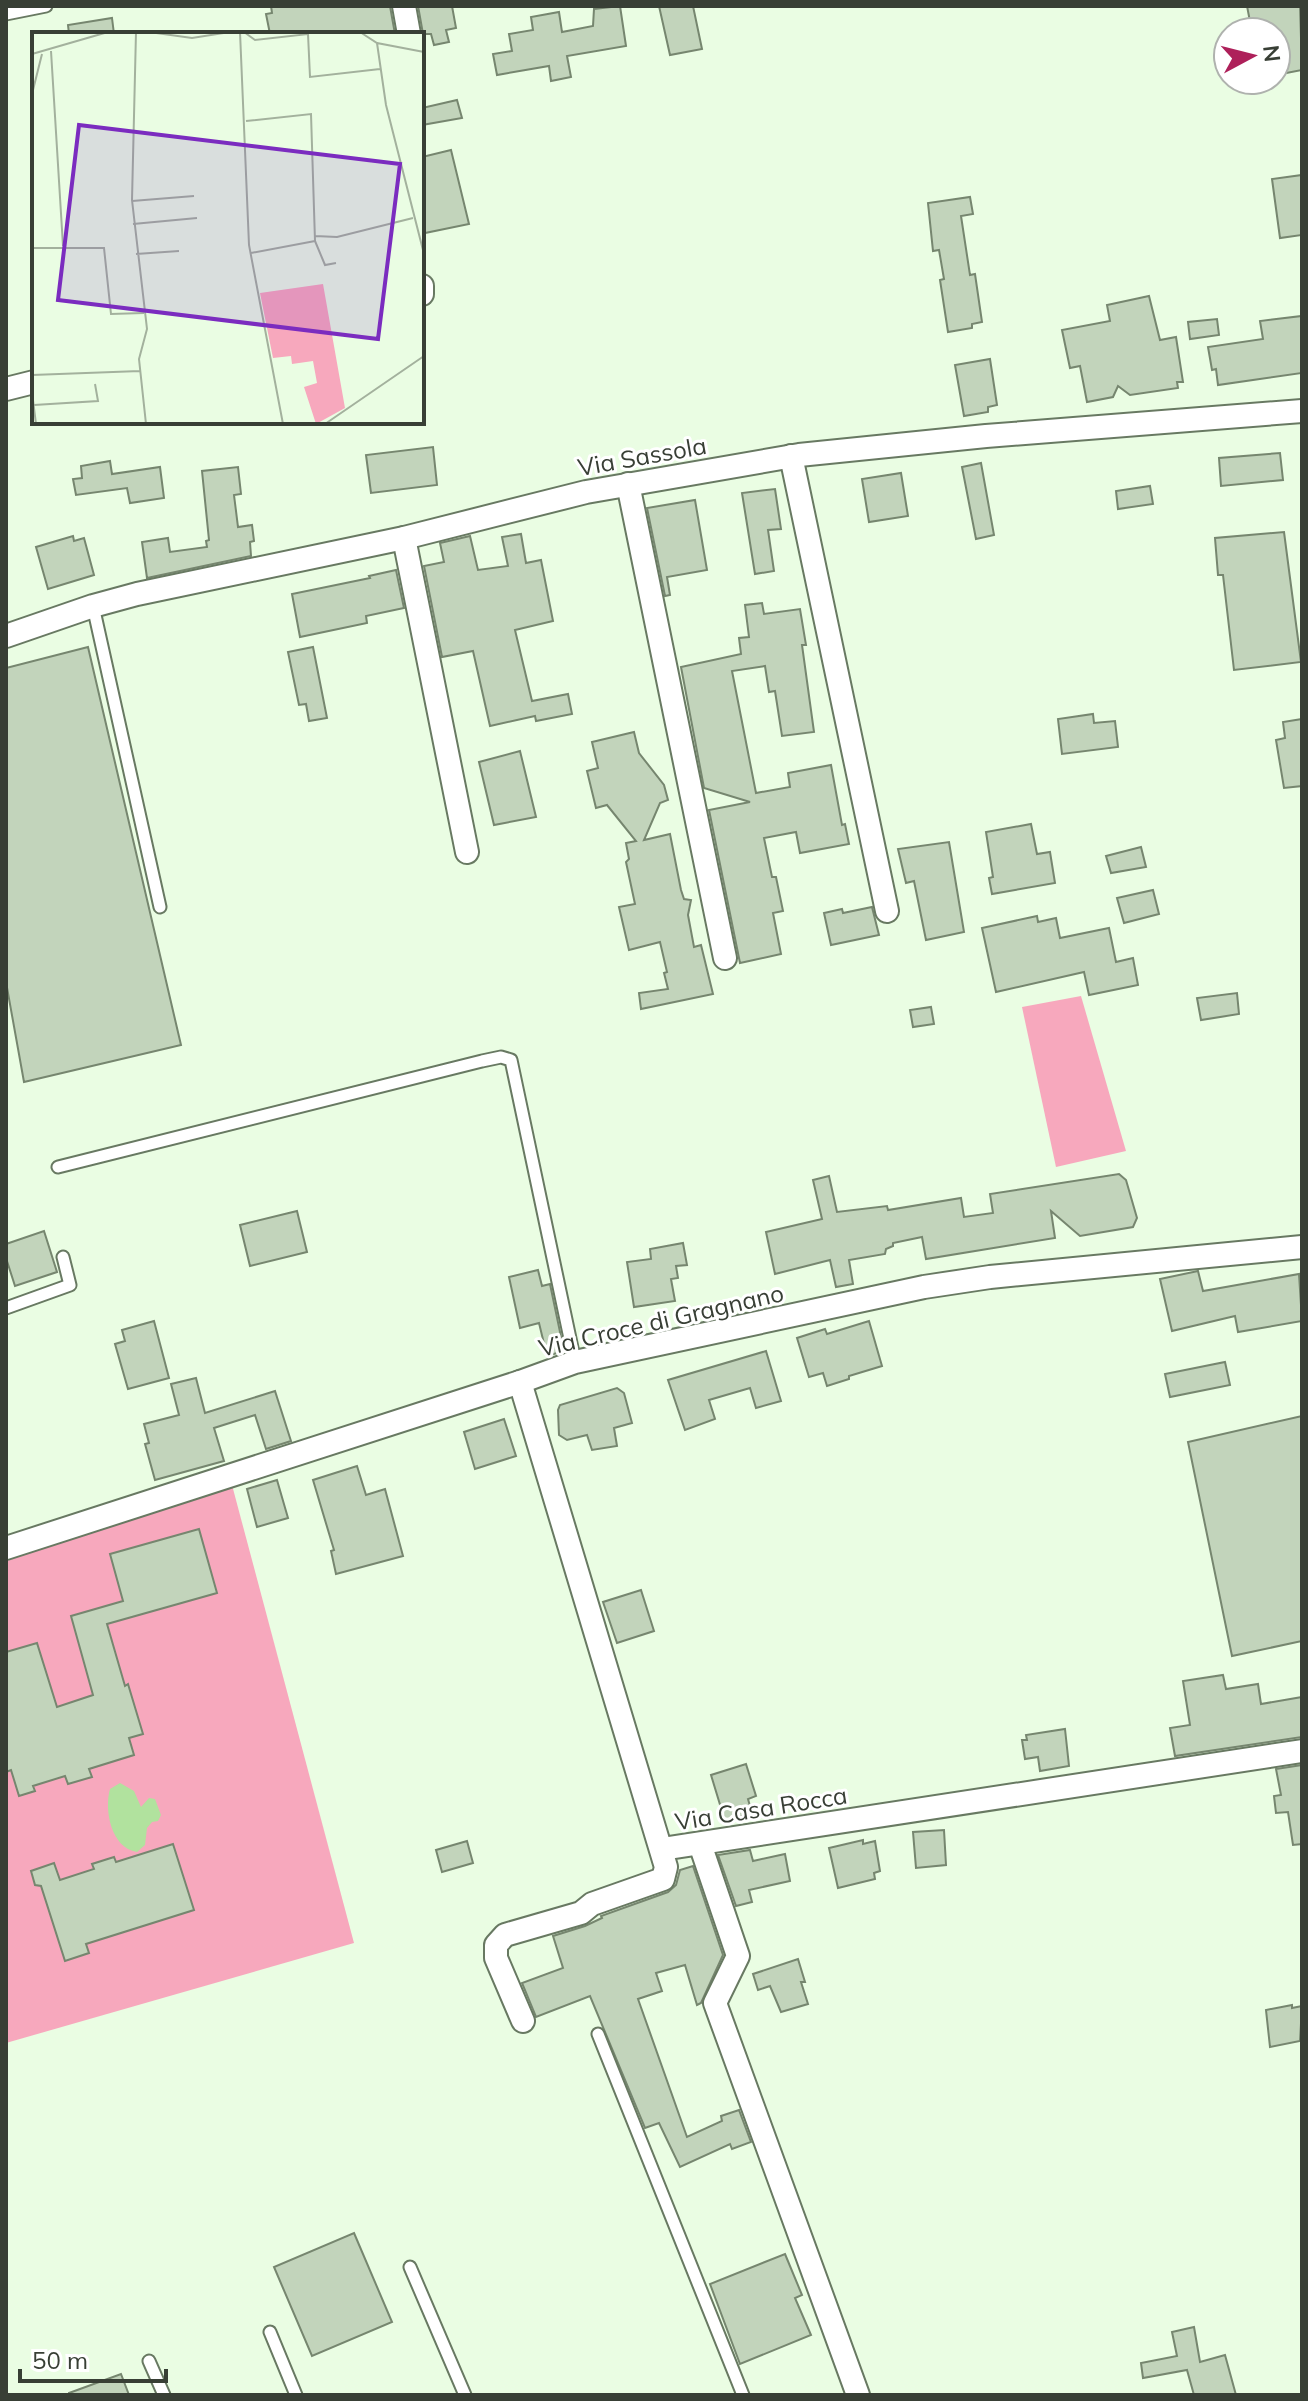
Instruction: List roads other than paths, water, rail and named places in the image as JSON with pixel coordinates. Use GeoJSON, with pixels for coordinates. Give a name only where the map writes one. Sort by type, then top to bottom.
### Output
{"type":"FeatureCollection","features":[{"type":"Feature","properties":{"kind":"street"},"geometry":{"type":"LineString","coordinates":[[404,6],[409,32]]}},
{"type":"Feature","properties":{"kind":"street"},"geometry":{"type":"LineString","coordinates":[[6,389],[32,382]]}},
{"type":"Feature","properties":{"kind":"street","name":"Via Sassola"},"geometry":{"type":"LineString","coordinates":[[6,636],[137,594],[404,538],[628,484],[791,456],[986,436],[1302,411]]}},
{"type":"Feature","properties":{"kind":"street"},"geometry":{"type":"LineString","coordinates":[[791,456],[887,911]]}},
{"type":"Feature","properties":{"kind":"street"},"geometry":{"type":"LineString","coordinates":[[628,484],[725,958]]}},
{"type":"Feature","properties":{"kind":"street"},"geometry":{"type":"LineString","coordinates":[[404,538],[467,852]]}},
{"type":"Feature","properties":{"kind":"street","name":"Via Croce di Gragnano"},"geometry":{"type":"LineString","coordinates":[[6,1548],[575,1362],[924,1287],[990,1277],[1302,1247]]}},
{"type":"Feature","properties":{"kind":"street","name":"Via Casa Rocca"},"geometry":{"type":"LineString","coordinates":[[520,1382],[662,1849],[1302,1751]]}},
{"type":"Feature","properties":{"kind":"street"},"geometry":{"type":"LineString","coordinates":[[700,1844],[738,1956],[715,2003],[858,2395]]}},
{"type":"Feature","properties":{"kind":"street"},"geometry":{"type":"LineString","coordinates":[[523,2021],[496,1958],[496,1945],[505,1935],[581,1913],[592,1904],[663,1879],[666,1867],[662,1849]]}},
{"type":"Feature","properties":{"kind":"lane"},"geometry":{"type":"LineString","coordinates":[[6,14],[46,6]]}},
{"type":"Feature","properties":{"kind":"lane"},"geometry":{"type":"LineString","coordinates":[[93,606],[160,907]]}},
{"type":"Feature","properties":{"kind":"lane"},"geometry":{"type":"LineString","coordinates":[[58,1167],[482,1061],[501,1057],[511,1060],[575,1362]]}},
{"type":"Feature","properties":{"kind":"lane"},"geometry":{"type":"LineString","coordinates":[[6,1308],[70,1285],[63,1257]]}},
{"type":"Feature","properties":{"kind":"lane"},"geometry":{"type":"LineString","coordinates":[[598,2034],[743,2395]]}},
{"type":"Feature","properties":{"kind":"lane"},"geometry":{"type":"LineString","coordinates":[[410,2267],[465,2395]]}},
{"type":"Feature","properties":{"kind":"lane"},"geometry":{"type":"LineString","coordinates":[[270,2332],[296,2395]]}},
{"type":"Feature","properties":{"kind":"lane"},"geometry":{"type":"LineString","coordinates":[[149,2361],[164,2395]]}}]}
